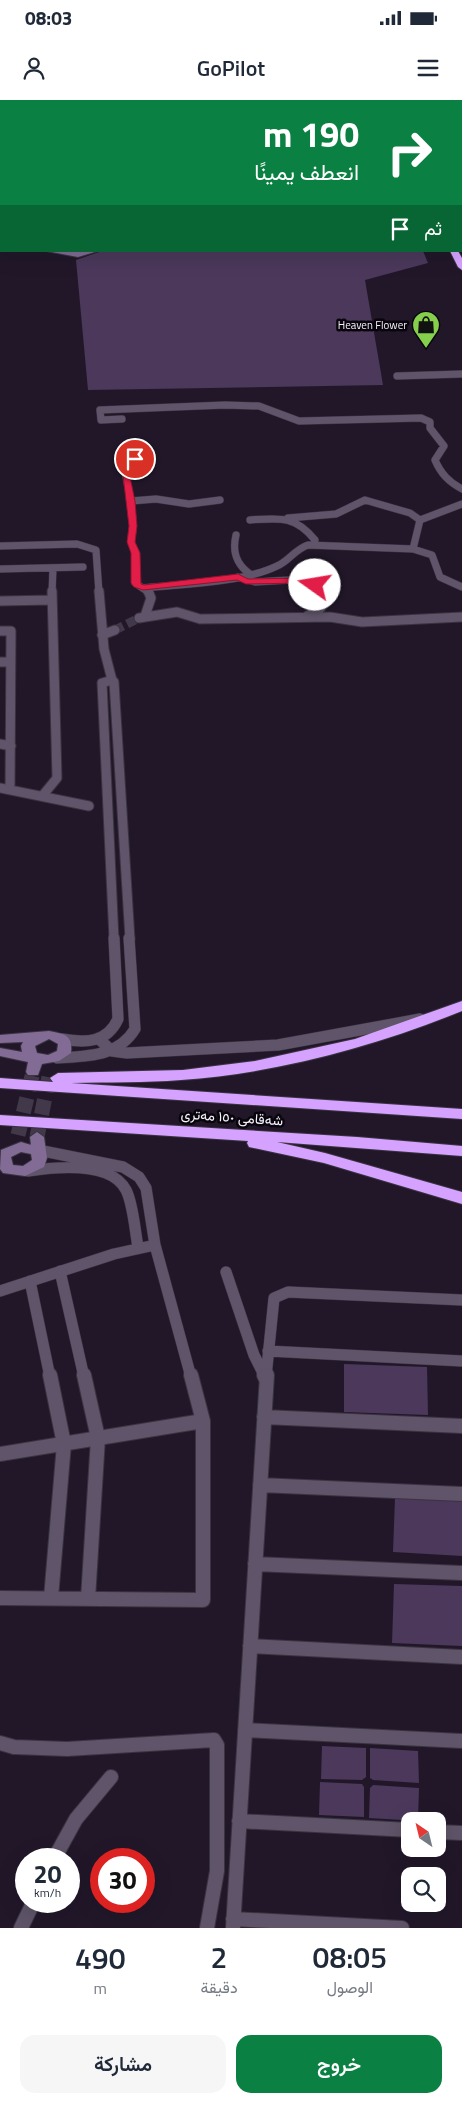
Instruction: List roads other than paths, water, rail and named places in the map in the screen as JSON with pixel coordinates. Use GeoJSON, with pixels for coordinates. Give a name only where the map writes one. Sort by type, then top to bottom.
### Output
{"type":"FeatureCollection","features":[{"type":"Feature","properties":{"kind":"highway"},"geometry":{"type":"LineString","coordinates":[[454,252],[462,267]]}},
{"type":"Feature","properties":{"kind":"highway"},"geometry":{"type":"LineString","coordinates":[[19,1084],[59,1078],[182,1075],[255,1065],[351,1045],[434,1018],[462,1006]]}},
{"type":"Feature","properties":{"kind":"highway","name":"شەقامی ١٥٠ مەتری"},"geometry":{"type":"LineString","coordinates":[[0,1083],[462,1112]]}},
{"type":"Feature","properties":{"kind":"highway","name":"شەقامی ١٥٠ مەتری"},"geometry":{"type":"LineString","coordinates":[[0,1120],[357,1142],[462,1152]]}},
{"type":"Feature","properties":{"kind":"highway"},"geometry":{"type":"LineString","coordinates":[[202,1132],[325,1158],[462,1198]]}},
{"type":"Feature","properties":{"kind":"street"},"geometry":{"type":"LineString","coordinates":[[57,252],[78,255],[90,252]]}},
{"type":"Feature","properties":{"kind":"street"},"geometry":{"type":"LineString","coordinates":[[396,376],[462,374]]}},
{"type":"Feature","properties":{"kind":"street"},"geometry":{"type":"LineString","coordinates":[[122,419],[101,420],[100,410],[225,405],[259,406],[299,421],[421,418],[430,422],[430,428],[444,446],[435,460],[439,471],[448,482],[462,489]]}},
{"type":"Feature","properties":{"kind":"street"},"geometry":{"type":"LineString","coordinates":[[135,459],[126,467],[133,526],[131,542],[136,553],[135,583],[143,588],[151,598],[142,617],[177,612],[200,619],[336,617],[362,622],[462,617]]}},
{"type":"Feature","properties":{"kind":"street"},"geometry":{"type":"LineString","coordinates":[[131,501],[156,499],[189,504],[220,500]]}},
{"type":"Feature","properties":{"kind":"street"},"geometry":{"type":"LineString","coordinates":[[250,520],[336,514],[365,500],[410,513],[420,520]]}},
{"type":"Feature","properties":{"kind":"street"},"geometry":{"type":"LineString","coordinates":[[420,520],[462,504]]}},
{"type":"Feature","properties":{"kind":"street"},"geometry":{"type":"LineString","coordinates":[[288,518],[301,523],[315,540],[314,545]]}},
{"type":"Feature","properties":{"kind":"street"},"geometry":{"type":"LineString","coordinates":[[412,549],[420,520]]}},
{"type":"Feature","properties":{"kind":"street"},"geometry":{"type":"LineString","coordinates":[[236,536],[232,550],[239,567],[250,574]]}},
{"type":"Feature","properties":{"kind":"street"},"geometry":{"type":"LineString","coordinates":[[0,546],[77,544],[95,548],[98,554],[102,635],[114,682],[135,1023],[135,1029],[128,1041],[112,1051]]}},
{"type":"Feature","properties":{"kind":"street"},"geometry":{"type":"LineString","coordinates":[[143,588],[250,574],[278,566],[297,549],[314,545],[412,549],[432,555],[440,577],[462,587]]}},
{"type":"Feature","properties":{"kind":"street"},"geometry":{"type":"LineString","coordinates":[[0,569],[83,567]]}},
{"type":"Feature","properties":{"kind":"street"},"geometry":{"type":"LineString","coordinates":[[42,796],[57,778],[52,600],[53,568]]}},
{"type":"Feature","properties":{"kind":"street"},"geometry":{"type":"LineString","coordinates":[[238,577],[246,582],[300,580],[313,583],[323,605],[311,615],[298,619]]}},
{"type":"Feature","properties":{"kind":"street"},"geometry":{"type":"LineString","coordinates":[[0,601],[52,600]]}},
{"type":"Feature","properties":{"kind":"street"},"geometry":{"type":"LineString","coordinates":[[102,635],[115,630]]}},
{"type":"Feature","properties":{"kind":"street"},"geometry":{"type":"LineString","coordinates":[[0,632],[11,631],[11,746],[3,789],[89,806]]}},
{"type":"Feature","properties":{"kind":"street"},"geometry":{"type":"LineString","coordinates":[[0,662],[11,662]]}},
{"type":"Feature","properties":{"kind":"street"},"geometry":{"type":"LineString","coordinates":[[0,1040],[54,1036],[81,1042],[100,1040],[113,1030],[118,1019],[106,809],[102,683],[112,680]]}},
{"type":"Feature","properties":{"kind":"street"},"geometry":{"type":"LineString","coordinates":[[104,726],[116,725]]}},
{"type":"Feature","properties":{"kind":"street"},"geometry":{"type":"LineString","coordinates":[[0,744],[11,746]]}},
{"type":"Feature","properties":{"kind":"street"},"geometry":{"type":"LineString","coordinates":[[106,809],[122,810]]}},
{"type":"Feature","properties":{"kind":"street"},"geometry":{"type":"LineString","coordinates":[[0,1052],[35,1065],[57,1058],[88,1056],[112,1051],[127,1053],[270,1046],[322,1038],[388,1023],[434,1018]]}},
{"type":"Feature","properties":{"kind":"street"},"geometry":{"type":"LineString","coordinates":[[35,1065],[28,1046],[39,1037]]}},
{"type":"Feature","properties":{"kind":"street"},"geometry":{"type":"LineString","coordinates":[[50,1072],[57,1058],[66,1049],[62,1039]]}},
{"type":"Feature","properties":{"kind":"street"},"geometry":{"type":"LineString","coordinates":[[100,1040],[112,1051]]}},
{"type":"Feature","properties":{"kind":"street"},"geometry":{"type":"LineString","coordinates":[[0,1598],[204,1600],[203,1421],[155,1246],[146,1188],[136,1174],[117,1165],[36,1148],[10,1147],[3,1162],[12,1170],[78,1168],[102,1172],[118,1179],[127,1191],[138,1248]]}},
{"type":"Feature","properties":{"kind":"street"},"geometry":{"type":"LineString","coordinates":[[12,1170],[39,1163],[36,1148]]}},
{"type":"Feature","properties":{"kind":"street"},"geometry":{"type":"LineString","coordinates":[[0,1291],[138,1248],[155,1246]]}},
{"type":"Feature","properties":{"kind":"street"},"geometry":{"type":"LineString","coordinates":[[60,1271],[98,1438],[88,1599]]}},
{"type":"Feature","properties":{"kind":"street"},"geometry":{"type":"LineString","coordinates":[[226,1272],[254,1355],[266,1379],[266,1387]]}},
{"type":"Feature","properties":{"kind":"street"},"geometry":{"type":"LineString","coordinates":[[30,1281],[64,1444],[51,1598]]}},
{"type":"Feature","properties":{"kind":"street"},"geometry":{"type":"LineString","coordinates":[[402,1928],[233,1923],[268,1351],[274,1298],[284,1292],[462,1300]]}},
{"type":"Feature","properties":{"kind":"street"},"geometry":{"type":"LineString","coordinates":[[268,1351],[462,1361]]}},
{"type":"Feature","properties":{"kind":"street"},"geometry":{"type":"LineString","coordinates":[[264,1417],[462,1426]]}},
{"type":"Feature","properties":{"kind":"street"},"geometry":{"type":"LineString","coordinates":[[0,1454],[203,1421]]}},
{"type":"Feature","properties":{"kind":"street"},"geometry":{"type":"LineString","coordinates":[[260,1485],[462,1494]]}},
{"type":"Feature","properties":{"kind":"street"},"geometry":{"type":"LineString","coordinates":[[255,1564],[462,1573]]}},
{"type":"Feature","properties":{"kind":"street"},"geometry":{"type":"LineString","coordinates":[[250,1646],[462,1657]]}},
{"type":"Feature","properties":{"kind":"street"},"geometry":{"type":"LineString","coordinates":[[245,1730],[462,1741]]}},
{"type":"Feature","properties":{"kind":"street"},"geometry":{"type":"LineString","coordinates":[[0,1742],[7,1747],[46,1749],[209,1738],[214,1740],[217,1745],[217,1871],[207,1928]]}},
{"type":"Feature","properties":{"kind":"street"},"geometry":{"type":"LineString","coordinates":[[60,1848],[76,1819],[111,1777]]}},
{"type":"Feature","properties":{"kind":"street"},"geometry":{"type":"LineString","coordinates":[[239,1821],[401,1830]]}},
{"type":"Feature","properties":{"kind":"street"},"geometry":{"type":"LineString","coordinates":[[446,1832],[462,1833]]}},
{"type":"Feature","properties":{"kind":"street"},"geometry":{"type":"LineString","coordinates":[[21,1928],[28,1913]]}},
{"type":"Feature","properties":{"kind":"tunnel"},"geometry":{"type":"LineString","coordinates":[[115,630],[139,618]]}},
{"type":"Feature","properties":{"kind":"tunnel"},"geometry":{"type":"LineString","coordinates":[[18,1135],[33,1072]]}},
{"type":"Feature","properties":{"kind":"tunnel"},"geometry":{"type":"LineString","coordinates":[[37,1137],[50,1072]]}},
{"type":"Feature","properties":{"kind":"place","name":"Heaven Flower"},"geometry":{"type":"Point","coordinates":[426,349]}}]}
